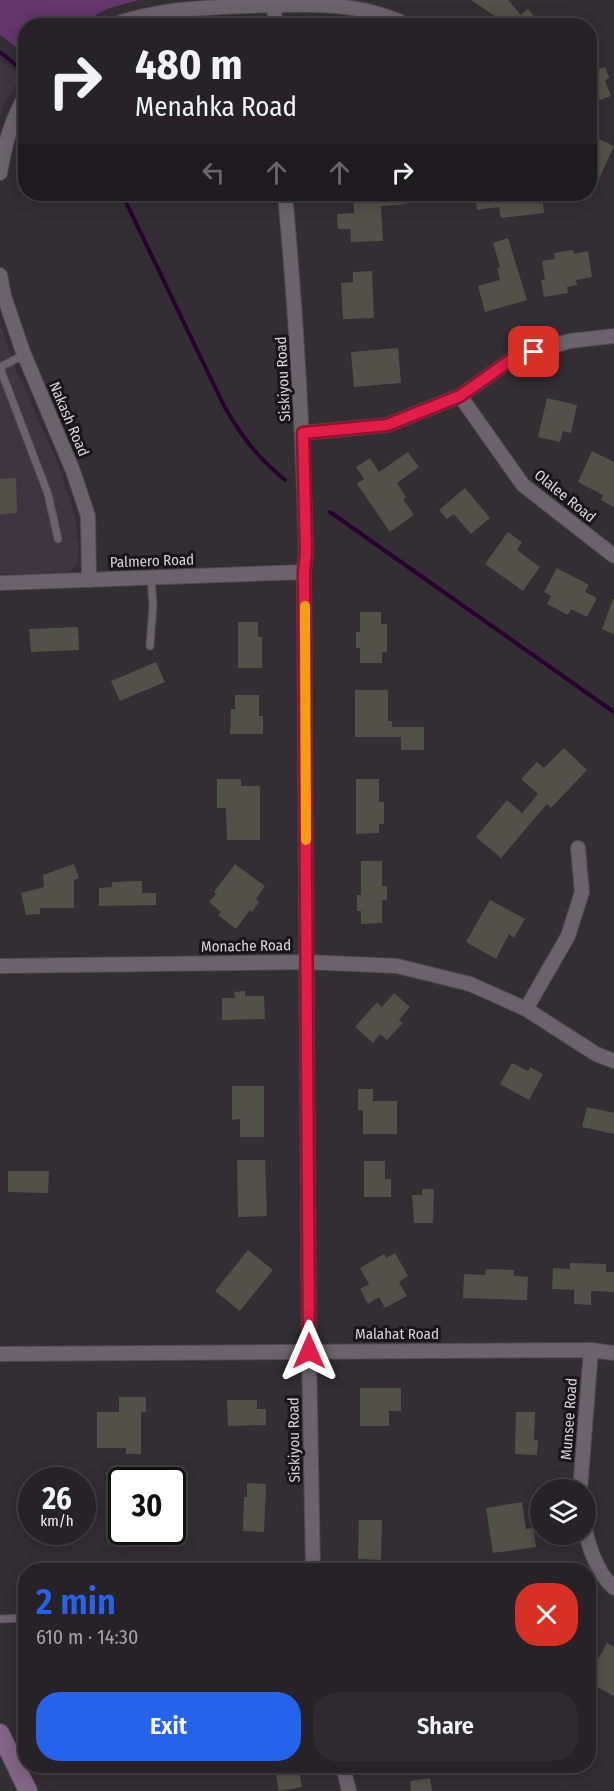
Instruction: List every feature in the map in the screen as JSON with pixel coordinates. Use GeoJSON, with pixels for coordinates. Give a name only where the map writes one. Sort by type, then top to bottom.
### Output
{"type":"FeatureCollection","features":[{"type":"Feature","properties":{"kind":"main road"},"geometry":{"type":"LineString","coordinates":[[1,1739],[18,1772]]}},
{"type":"Feature","properties":{"kind":"main road"},"geometry":{"type":"LineString","coordinates":[[19,1773],[28,1791]]}},
{"type":"Feature","properties":{"kind":"street"},"geometry":{"type":"LineString","coordinates":[[130,18],[182,9],[274,2],[344,5],[394,18]]}},
{"type":"Feature","properties":{"kind":"street"},"geometry":{"type":"LineString","coordinates":[[274,2],[275,18]]}},
{"type":"Feature","properties":{"kind":"street"},"geometry":{"type":"LineString","coordinates":[[0,168],[12,118],[18,108]]}},
{"type":"Feature","properties":{"kind":"street","name":"Siskiyou Road"},"geometry":{"type":"LineString","coordinates":[[286,201],[303,433],[306,552],[304,572],[309,1351],[313,1563]]}},
{"type":"Feature","properties":{"kind":"street","name":"Nakash Road"},"geometry":{"type":"LineString","coordinates":[[0,275],[4,296],[24,356],[73,471],[88,516],[89,580]]}},
{"type":"Feature","properties":{"kind":"street"},"geometry":{"type":"LineString","coordinates":[[303,433],[387,425],[460,396],[515,357],[570,341],[614,336]]}},
{"type":"Feature","properties":{"kind":"street","name":"Olalee Road"},"geometry":{"type":"LineString","coordinates":[[460,396],[523,486],[614,556]]}},
{"type":"Feature","properties":{"kind":"street","name":"Palmero Road"},"geometry":{"type":"LineString","coordinates":[[0,583],[304,572]]}},
{"type":"Feature","properties":{"kind":"street"},"geometry":{"type":"LineString","coordinates":[[526,1009],[568,936],[582,892],[578,848]]}},
{"type":"Feature","properties":{"kind":"street","name":"Monache Road"},"geometry":{"type":"LineString","coordinates":[[0,966],[307,962],[397,966],[470,984],[526,1009],[596,1054],[614,1061]]}},
{"type":"Feature","properties":{"kind":"street","name":"Malahat Road"},"geometry":{"type":"LineString","coordinates":[[0,1354],[591,1350],[614,1353]]}},
{"type":"Feature","properties":{"kind":"street","name":"Munsee Road"},"geometry":{"type":"LineString","coordinates":[[581,1479],[591,1350]]}},
{"type":"Feature","properties":{"kind":"street"},"geometry":{"type":"LineString","coordinates":[[589,1545],[606,1581],[614,1588]]}},
{"type":"Feature","properties":{"kind":"street"},"geometry":{"type":"LineString","coordinates":[[345,1773],[349,1791]]}},
{"type":"Feature","properties":{"kind":"lane"},"geometry":{"type":"LineString","coordinates":[[24,356],[0,367],[48,494],[58,539]]}},
{"type":"Feature","properties":{"kind":"lane"},"geometry":{"type":"LineString","coordinates":[[150,646],[153,606],[151,578]]}},
{"type":"Feature","properties":{"kind":"lane"},"geometry":{"type":"LineString","coordinates":[[0,1619],[18,1618]]}},
{"type":"Feature","properties":{"kind":"shaded area"},"geometry":{"type":"Polygon","coordinates":[[[0,0],[139,0],[107,9],[91,18],[18,18],[18,49],[0,35],[0,0]]]}},
{"type":"Feature","properties":{"kind":"shaded area"},"geometry":{"type":"Polygon","coordinates":[[[0,61],[18,73],[18,83],[5,101],[0,115],[0,61]]]}},
{"type":"Feature","properties":{"kind":"shaded area"},"geometry":{"type":"Polygon","coordinates":[[[0,325],[15,367],[57,462],[75,516],[79,552],[76,566],[67,573],[0,574],[0,325]]]}},
{"type":"Feature","properties":{"kind":"building"},"geometry":{"type":"Polygon","coordinates":[[[471,0],[508,0],[521,15],[528,9],[535,18],[498,18],[471,0]]]}},
{"type":"Feature","properties":{"kind":"building"},"geometry":{"type":"Polygon","coordinates":[[[597,66],[598,69],[605,67],[609,78],[605,80],[611,96],[597,101],[597,66]]]}},
{"type":"Feature","properties":{"kind":"building"},"geometry":{"type":"Polygon","coordinates":[[[597,138],[614,146],[597,184],[597,138]]]}},
{"type":"Feature","properties":{"kind":"building"},"geometry":{"type":"Polygon","coordinates":[[[353,201],[407,201],[407,204],[381,206],[383,241],[351,242],[350,229],[338,229],[337,214],[354,213],[353,201]]]}},
{"type":"Feature","properties":{"kind":"building"},"geometry":{"type":"Polygon","coordinates":[[[476,201],[543,201],[544,213],[501,218],[499,207],[477,210],[476,201]]]}},
{"type":"Feature","properties":{"kind":"building"},"geometry":{"type":"Polygon","coordinates":[[[508,238],[527,300],[485,312],[478,286],[500,280],[497,268],[500,267],[493,243],[508,238]]]}},
{"type":"Feature","properties":{"kind":"building"},"geometry":{"type":"Polygon","coordinates":[[[573,250],[574,254],[588,251],[592,277],[576,280],[577,285],[567,287],[568,293],[544,297],[541,280],[545,279],[542,261],[555,259],[554,253],[573,250]]]}},
{"type":"Feature","properties":{"kind":"building"},"geometry":{"type":"Polygon","coordinates":[[[372,271],[374,318],[343,319],[341,283],[353,282],[353,272],[372,271]]]}},
{"type":"Feature","properties":{"kind":"building"},"geometry":{"type":"Polygon","coordinates":[[[398,348],[401,383],[354,387],[351,352],[398,348]]]}},
{"type":"Feature","properties":{"kind":"building"},"geometry":{"type":"Polygon","coordinates":[[[547,398],[577,405],[571,433],[563,431],[560,442],[538,437],[547,398]]]}},
{"type":"Feature","properties":{"kind":"building"},"geometry":{"type":"Polygon","coordinates":[[[592,451],[614,462],[614,507],[601,500],[603,495],[578,482],[592,451]]]}},
{"type":"Feature","properties":{"kind":"building"},"geometry":{"type":"Polygon","coordinates":[[[408,452],[419,467],[397,483],[406,497],[403,499],[414,515],[390,532],[357,484],[364,479],[356,467],[370,458],[379,472],[408,452]]]}},
{"type":"Feature","properties":{"kind":"building"},"geometry":{"type":"Polygon","coordinates":[[[16,478],[17,513],[0,514],[0,479],[16,478]]]}},
{"type":"Feature","properties":{"kind":"building"},"geometry":{"type":"Polygon","coordinates":[[[465,488],[490,518],[471,534],[454,514],[447,519],[439,510],[465,488]]]}},
{"type":"Feature","properties":{"kind":"building"},"geometry":{"type":"Polygon","coordinates":[[[508,532],[522,542],[517,550],[540,567],[523,591],[485,564],[508,532]]]}},
{"type":"Feature","properties":{"kind":"building"},"geometry":{"type":"Polygon","coordinates":[[[557,568],[589,585],[585,592],[597,598],[587,617],[571,609],[568,615],[547,604],[551,596],[544,592],[557,568]]]}},
{"type":"Feature","properties":{"kind":"building"},"geometry":{"type":"Polygon","coordinates":[[[614,599],[614,634],[602,629],[614,599]]]}},
{"type":"Feature","properties":{"kind":"building"},"geometry":{"type":"Polygon","coordinates":[[[360,612],[381,612],[381,624],[387,624],[387,652],[382,652],[382,663],[360,663],[360,648],[356,648],[356,632],[360,632],[360,612]]]}},
{"type":"Feature","properties":{"kind":"building"},"geometry":{"type":"Polygon","coordinates":[[[238,622],[258,622],[258,637],[262,637],[262,668],[238,668],[238,622]]]}},
{"type":"Feature","properties":{"kind":"building"},"geometry":{"type":"Polygon","coordinates":[[[78,627],[79,650],[31,652],[29,629],[78,627]]]}},
{"type":"Feature","properties":{"kind":"building"},"geometry":{"type":"Polygon","coordinates":[[[156,662],[165,682],[120,701],[111,681],[156,662]]]}},
{"type":"Feature","properties":{"kind":"building"},"geometry":{"type":"Polygon","coordinates":[[[355,690],[388,690],[388,721],[392,721],[392,727],[424,727],[424,750],[401,750],[401,737],[355,737],[355,690]]]}},
{"type":"Feature","properties":{"kind":"building"},"geometry":{"type":"Polygon","coordinates":[[[235,695],[259,695],[259,716],[263,716],[263,734],[230,734],[231,709],[235,709],[235,695]]]}},
{"type":"Feature","properties":{"kind":"building"},"geometry":{"type":"Polygon","coordinates":[[[564,748],[587,770],[551,808],[547,804],[501,858],[476,837],[507,800],[522,813],[538,794],[521,779],[537,762],[544,768],[564,748]]]}},
{"type":"Feature","properties":{"kind":"building"},"geometry":{"type":"Polygon","coordinates":[[[217,779],[241,779],[241,786],[260,786],[260,840],[227,840],[226,808],[217,808],[217,779]]]}},
{"type":"Feature","properties":{"kind":"building"},"geometry":{"type":"Polygon","coordinates":[[[356,779],[379,779],[379,802],[384,802],[384,824],[379,824],[379,833],[356,834],[356,779]]]}},
{"type":"Feature","properties":{"kind":"building"},"geometry":{"type":"Polygon","coordinates":[[[361,861],[382,861],[382,886],[387,886],[387,900],[382,900],[382,923],[361,924],[361,911],[357,911],[357,895],[361,895],[361,861]]]}},
{"type":"Feature","properties":{"kind":"building"},"geometry":{"type":"Polygon","coordinates":[[[74,864],[79,878],[74,880],[74,908],[40,908],[40,914],[26,915],[21,893],[44,887],[43,875],[74,864]]]}},
{"type":"Feature","properties":{"kind":"building"},"geometry":{"type":"Polygon","coordinates":[[[235,864],[265,886],[256,899],[259,902],[236,929],[218,915],[221,912],[209,902],[235,864]]]}},
{"type":"Feature","properties":{"kind":"building"},"geometry":{"type":"Polygon","coordinates":[[[142,881],[142,893],[156,893],[156,905],[99,906],[99,888],[112,887],[112,882],[142,881]]]}},
{"type":"Feature","properties":{"kind":"building"},"geometry":{"type":"Polygon","coordinates":[[[490,900],[525,919],[514,938],[509,934],[496,959],[466,942],[490,900]]]}},
{"type":"Feature","properties":{"kind":"building"},"geometry":{"type":"Polygon","coordinates":[[[245,991],[245,996],[264,996],[265,1019],[222,1020],[222,998],[235,998],[234,992],[245,991]]]}},
{"type":"Feature","properties":{"kind":"building"},"geometry":{"type":"Polygon","coordinates":[[[394,993],[410,1007],[399,1020],[403,1023],[387,1040],[380,1034],[373,1043],[355,1027],[377,1002],[382,1007],[394,993]]]}},
{"type":"Feature","properties":{"kind":"building"},"geometry":{"type":"Polygon","coordinates":[[[512,1063],[528,1071],[530,1067],[543,1074],[529,1100],[500,1084],[512,1063]]]}},
{"type":"Feature","properties":{"kind":"building"},"geometry":{"type":"Polygon","coordinates":[[[232,1086],[264,1086],[264,1137],[240,1137],[240,1119],[232,1120],[232,1086]]]}},
{"type":"Feature","properties":{"kind":"building"},"geometry":{"type":"Polygon","coordinates":[[[358,1089],[373,1089],[373,1101],[397,1101],[397,1134],[363,1134],[363,1110],[358,1110],[358,1089]]]}},
{"type":"Feature","properties":{"kind":"building"},"geometry":{"type":"Polygon","coordinates":[[[587,1107],[614,1113],[614,1134],[582,1127],[587,1107]]]}},
{"type":"Feature","properties":{"kind":"building"},"geometry":{"type":"Polygon","coordinates":[[[237,1160],[265,1160],[267,1216],[238,1217],[237,1160]]]}},
{"type":"Feature","properties":{"kind":"building"},"geometry":{"type":"Polygon","coordinates":[[[364,1161],[385,1161],[385,1179],[391,1179],[391,1197],[364,1197],[364,1161]]]}},
{"type":"Feature","properties":{"kind":"building"},"geometry":{"type":"Polygon","coordinates":[[[8,1171],[49,1171],[48,1193],[8,1192],[8,1171]]]}},
{"type":"Feature","properties":{"kind":"building"},"geometry":{"type":"Polygon","coordinates":[[[422,1189],[434,1189],[433,1223],[414,1223],[412,1195],[422,1195],[422,1189]]]}},
{"type":"Feature","properties":{"kind":"building"},"geometry":{"type":"Polygon","coordinates":[[[248,1250],[273,1270],[240,1311],[215,1291],[248,1250]]]}},
{"type":"Feature","properties":{"kind":"building"},"geometry":{"type":"Polygon","coordinates":[[[395,1253],[408,1276],[399,1282],[407,1296],[385,1308],[379,1297],[368,1304],[360,1289],[369,1284],[360,1268],[384,1254],[386,1258],[395,1253]]]}},
{"type":"Feature","properties":{"kind":"building"},"geometry":{"type":"Polygon","coordinates":[[[570,1263],[606,1264],[606,1272],[614,1272],[614,1292],[591,1291],[591,1305],[574,1304],[574,1290],[552,1289],[553,1268],[570,1269],[570,1263]]]}},
{"type":"Feature","properties":{"kind":"building"},"geometry":{"type":"Polygon","coordinates":[[[486,1269],[514,1270],[514,1276],[528,1277],[527,1300],[463,1298],[464,1274],[485,1275],[486,1269]]]}},
{"type":"Feature","properties":{"kind":"building"},"geometry":{"type":"Polygon","coordinates":[[[360,1388],[401,1388],[401,1411],[389,1411],[389,1426],[360,1426],[360,1388]]]}},
{"type":"Feature","properties":{"kind":"building"},"geometry":{"type":"Polygon","coordinates":[[[119,1397],[146,1397],[146,1412],[141,1412],[141,1454],[126,1454],[126,1448],[97,1448],[97,1412],[119,1412],[119,1397]]]}},
{"type":"Feature","properties":{"kind":"building"},"geometry":{"type":"Polygon","coordinates":[[[227,1400],[257,1400],[257,1409],[266,1409],[266,1425],[228,1426],[227,1400]]]}},
{"type":"Feature","properties":{"kind":"building"},"geometry":{"type":"Polygon","coordinates":[[[516,1412],[535,1412],[534,1440],[538,1440],[537,1455],[515,1454],[516,1412]]]}},
{"type":"Feature","properties":{"kind":"building"},"geometry":{"type":"Polygon","coordinates":[[[247,1483],[266,1484],[264,1532],[243,1531],[244,1497],[247,1497],[247,1483]]]}},
{"type":"Feature","properties":{"kind":"building"},"geometry":{"type":"Polygon","coordinates":[[[522,1502],[526,1529],[530,1528],[530,1545],[536,1547],[493,1553],[486,1508],[522,1502]]]}},
{"type":"Feature","properties":{"kind":"building"},"geometry":{"type":"Polygon","coordinates":[[[359,1520],[382,1520],[381,1560],[358,1559],[359,1520]]]}},
{"type":"Feature","properties":{"kind":"building"},"geometry":{"type":"Polygon","coordinates":[[[607,1643],[614,1647],[614,1696],[596,1686],[596,1663],[607,1643]]]}},
{"type":"Feature","properties":{"kind":"building"},"geometry":{"type":"Polygon","coordinates":[[[275,1773],[299,1773],[302,1787],[279,1791],[275,1773]]]}},
{"type":"Feature","properties":{"kind":"building"},"geometry":{"type":"Polygon","coordinates":[[[430,1778],[432,1791],[411,1791],[410,1781],[430,1778]]]}},
{"type":"Feature","properties":{"kind":"waterway"},"geometry":{"type":"LineString","coordinates":[[0,52],[18,67]]}},
{"type":"Feature","properties":{"kind":"waterway"},"geometry":{"type":"LineString","coordinates":[[125,201],[224,406],[250,446],[285,480]]}},
{"type":"Feature","properties":{"kind":"waterway"},"geometry":{"type":"LineString","coordinates":[[330,512],[614,712]]}},
{"type":"Feature","properties":{"kind":"slow traffic"},"geometry":{"type":"LineString","coordinates":[[305,606],[306,840]]}},
{"type":"Feature","properties":{"kind":"route"},"geometry":{"type":"LineString","coordinates":[[309,1351],[304,572],[306,552],[303,433],[387,425],[460,396],[515,357],[534,352]]}}]}
